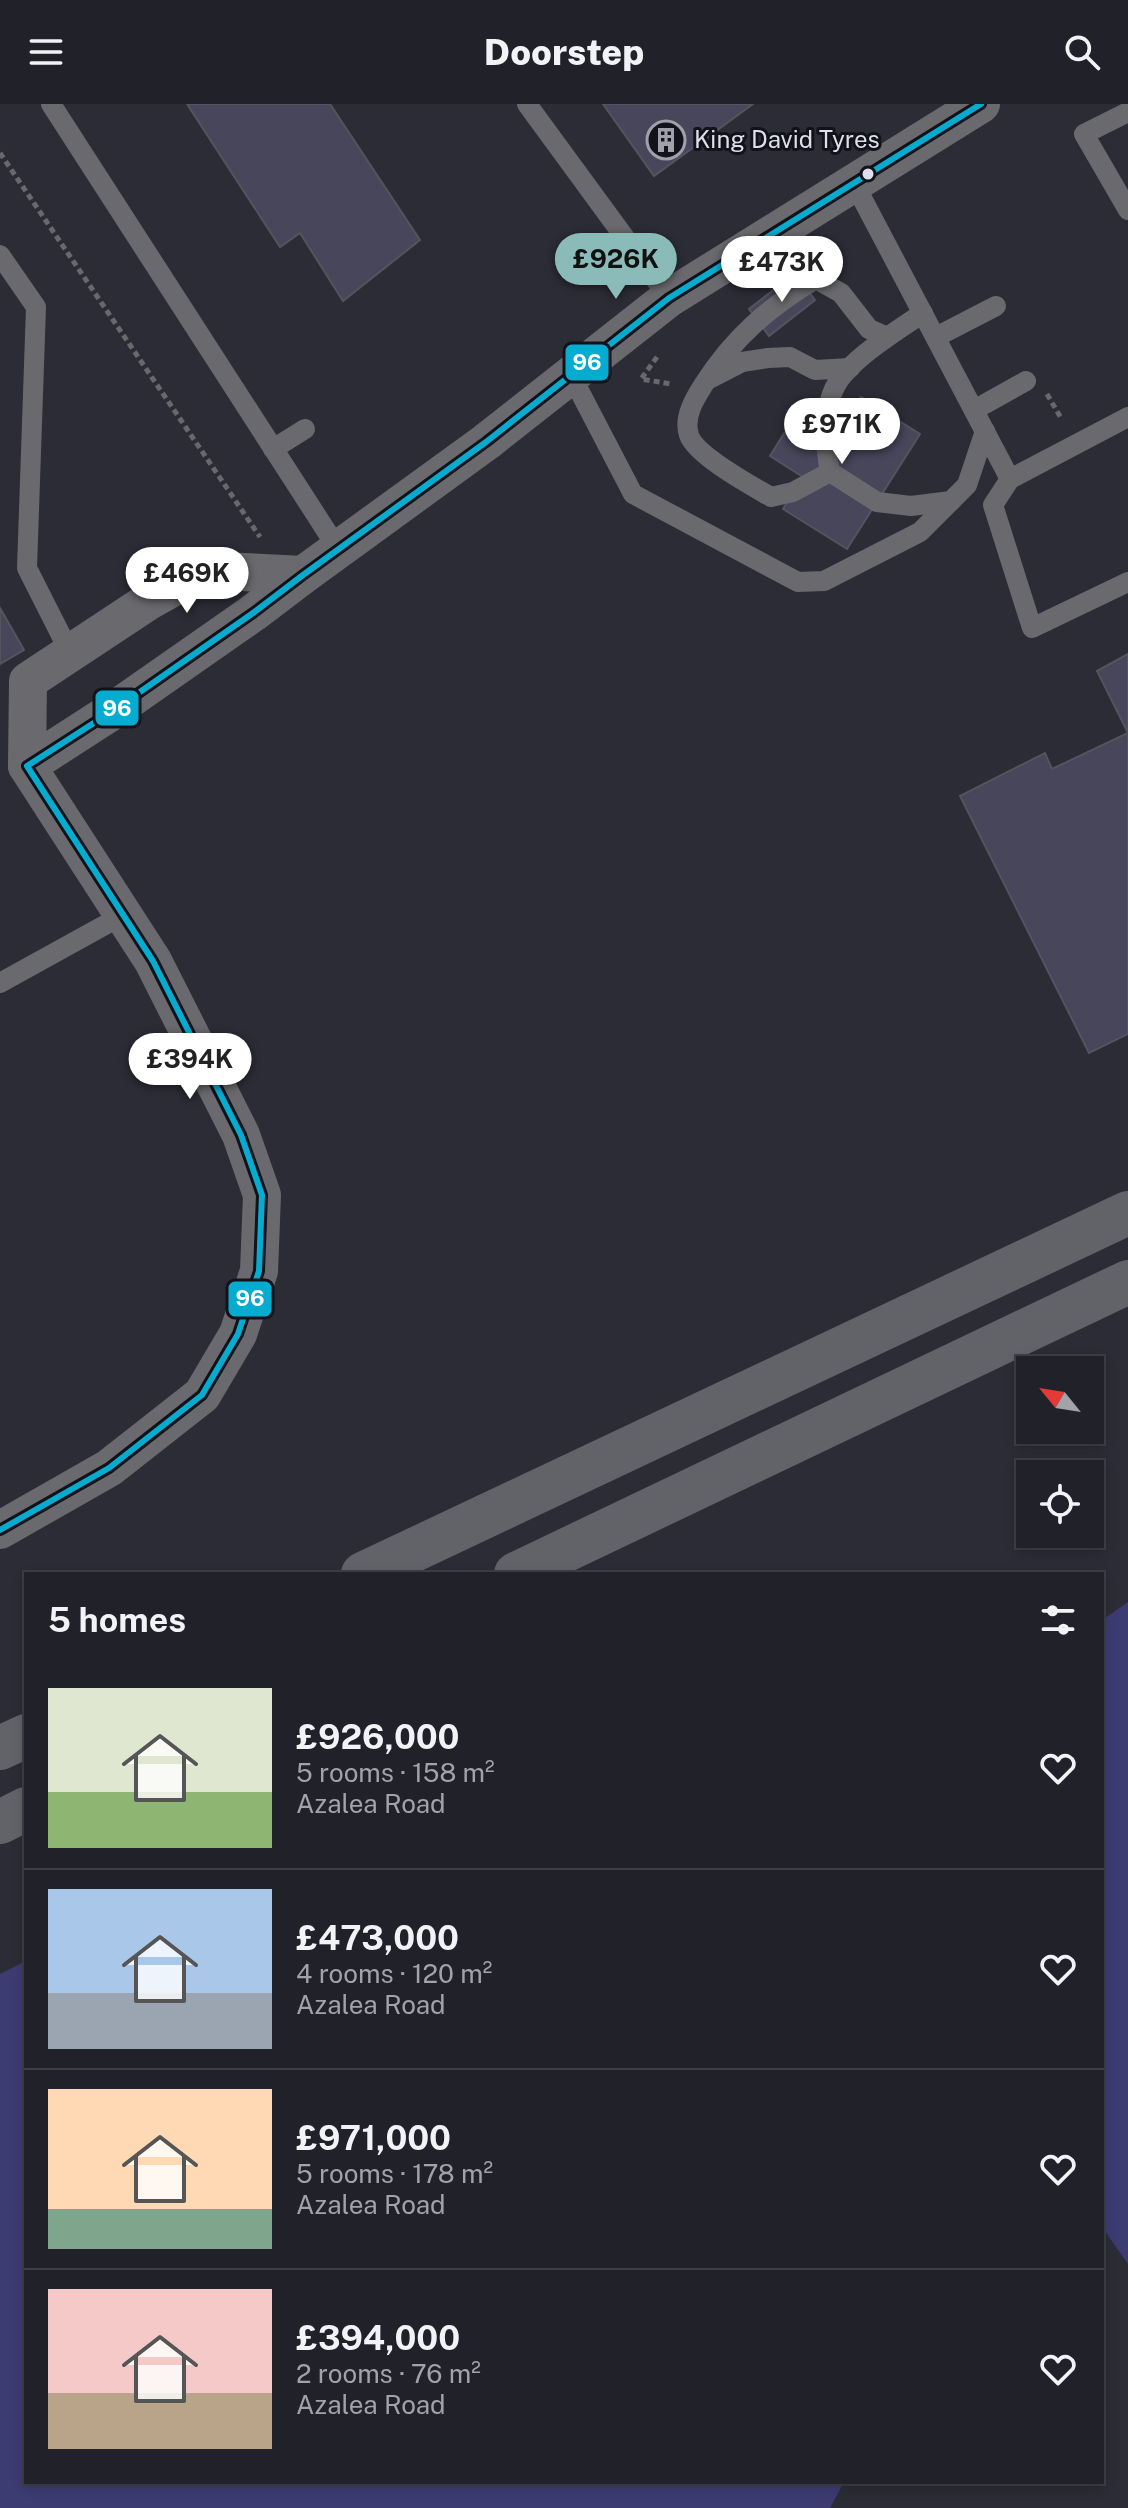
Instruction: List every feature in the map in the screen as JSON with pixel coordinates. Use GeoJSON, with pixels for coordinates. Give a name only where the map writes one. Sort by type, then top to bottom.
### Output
{"type":"FeatureCollection","features":[{"type":"Feature","properties":{"kind":"main road"},"geometry":{"type":"LineString","coordinates":[[367,1572],[1128,1213]]}},
{"type":"Feature","properties":{"kind":"main road"},"geometry":{"type":"LineString","coordinates":[[520,1572],[1128,1282]]}},
{"type":"Feature","properties":{"kind":"main road"},"geometry":{"type":"LineString","coordinates":[[0,1748],[24,1737]]}},
{"type":"Feature","properties":{"kind":"main road"},"geometry":{"type":"LineString","coordinates":[[0,1822],[24,1810]]}},
{"type":"Feature","properties":{"kind":"street"},"geometry":{"type":"LineString","coordinates":[[27,766],[117,708],[253,613],[486,442],[669,298],[981,104]]}},
{"type":"Feature","properties":{"kind":"street"},"geometry":{"type":"LineString","coordinates":[[0,1530],[109,1468],[202,1395],[238,1334],[259,1271],[262,1195],[241,1135],[153,961],[27,766],[28,681],[149,601],[204,570],[303,575]]}},
{"type":"Feature","properties":{"kind":"lane"},"geometry":{"type":"LineString","coordinates":[[51,104],[338,549]]}},
{"type":"Feature","properties":{"kind":"lane"},"geometry":{"type":"LineString","coordinates":[[527,104],[669,298]]}},
{"type":"Feature","properties":{"kind":"lane"},"geometry":{"type":"LineString","coordinates":[[1128,112],[1084,134],[1128,210]]}},
{"type":"Feature","properties":{"kind":"lane"},"geometry":{"type":"LineString","coordinates":[[854,183],[1010,479]]}},
{"type":"Feature","properties":{"kind":"lane"},"geometry":{"type":"LineString","coordinates":[[0,255],[36,307],[27,568],[70,653]]}},
{"type":"Feature","properties":{"kind":"lane"},"geometry":{"type":"LineString","coordinates":[[830,472],[793,492],[771,497],[722,468],[689,438],[687,420],[696,398],[723,354],[753,324],[790,294],[816,279],[841,293],[869,329],[887,337]]}},
{"type":"Feature","properties":{"kind":"lane"},"geometry":{"type":"LineString","coordinates":[[936,337],[996,306]]}},
{"type":"Feature","properties":{"kind":"lane"},"geometry":{"type":"LineString","coordinates":[[923,313],[887,337],[842,376],[832,395],[825,447],[830,472],[877,502],[911,506],[951,501]]}},
{"type":"Feature","properties":{"kind":"lane"},"geometry":{"type":"LineString","coordinates":[[707,380],[742,362],[768,358],[790,357],[815,370],[850,368]]}},
{"type":"Feature","properties":{"kind":"lane"},"geometry":{"type":"LineString","coordinates":[[571,375],[633,494],[798,582],[824,581],[920,532],[967,485],[985,431]]}},
{"type":"Feature","properties":{"kind":"lane"},"geometry":{"type":"LineString","coordinates":[[974,410],[1035,384]]}},
{"type":"Feature","properties":{"kind":"lane"},"geometry":{"type":"LineString","coordinates":[[1128,417],[1010,479],[993,505],[1032,628],[1128,582]]}},
{"type":"Feature","properties":{"kind":"lane"},"geometry":{"type":"LineString","coordinates":[[273,449],[305,429]]}},
{"type":"Feature","properties":{"kind":"lane"},"geometry":{"type":"LineString","coordinates":[[0,983],[123,915]]}},
{"type":"Feature","properties":{"kind":"path"},"geometry":{"type":"LineString","coordinates":[[0,153],[265,545],[303,575]]}},
{"type":"Feature","properties":{"kind":"path"},"geometry":{"type":"LineString","coordinates":[[1035,384],[1061,418],[1073,412]]}},
{"type":"Feature","properties":{"kind":"shaded area"},"geometry":{"type":"Polygon","coordinates":[[[1128,1602],[1128,2264],[1104,2230],[1104,1619],[1128,1602]]]}},
{"type":"Feature","properties":{"kind":"shaded area"},"geometry":{"type":"Polygon","coordinates":[[[24,1962],[24,2484],[843,2484],[830,2508],[0,2508],[0,1974],[24,1962]]]}},
{"type":"Feature","properties":{"kind":"building"},"geometry":{"type":"Polygon","coordinates":[[[187,104],[330,104],[420,240],[343,301],[300,233],[280,247],[187,104]]]}},
{"type":"Feature","properties":{"kind":"building","name":"King David Tyres"},"geometry":{"type":"Polygon","coordinates":[[[603,104],[753,104],[654,176],[603,104]]]}},
{"type":"Feature","properties":{"kind":"building"},"geometry":{"type":"Polygon","coordinates":[[[795,273],[815,300],[769,336],[749,309],[795,273]]]}},
{"type":"Feature","properties":{"kind":"building"},"geometry":{"type":"Polygon","coordinates":[[[861,397],[920,434],[847,549],[783,509],[803,477],[770,456],[805,400],[843,425],[861,397]]]}},
{"type":"Feature","properties":{"kind":"building"},"geometry":{"type":"Polygon","coordinates":[[[0,608],[24,650],[0,664],[0,608]]]}},
{"type":"Feature","properties":{"kind":"building"},"geometry":{"type":"Polygon","coordinates":[[[1128,654],[1128,733],[1097,671],[1128,654]]]}},
{"type":"Feature","properties":{"kind":"building"},"geometry":{"type":"Polygon","coordinates":[[[1128,733],[1128,1034],[1089,1053],[960,796],[1045,753],[1052,769],[1128,733]]]}},
{"type":"Feature","properties":{"kind":"transit line","name":"96"},"geometry":{"type":"LineString","coordinates":[[0,1530],[109,1468],[202,1395],[238,1334],[259,1271],[262,1195],[241,1135],[153,961],[27,766],[117,708],[253,613],[486,442],[669,298],[981,104]]}},
{"type":"Feature","properties":{"kind":"place","name":"King David Tyres"},"geometry":{"type":"Point","coordinates":[666,140]}}]}
